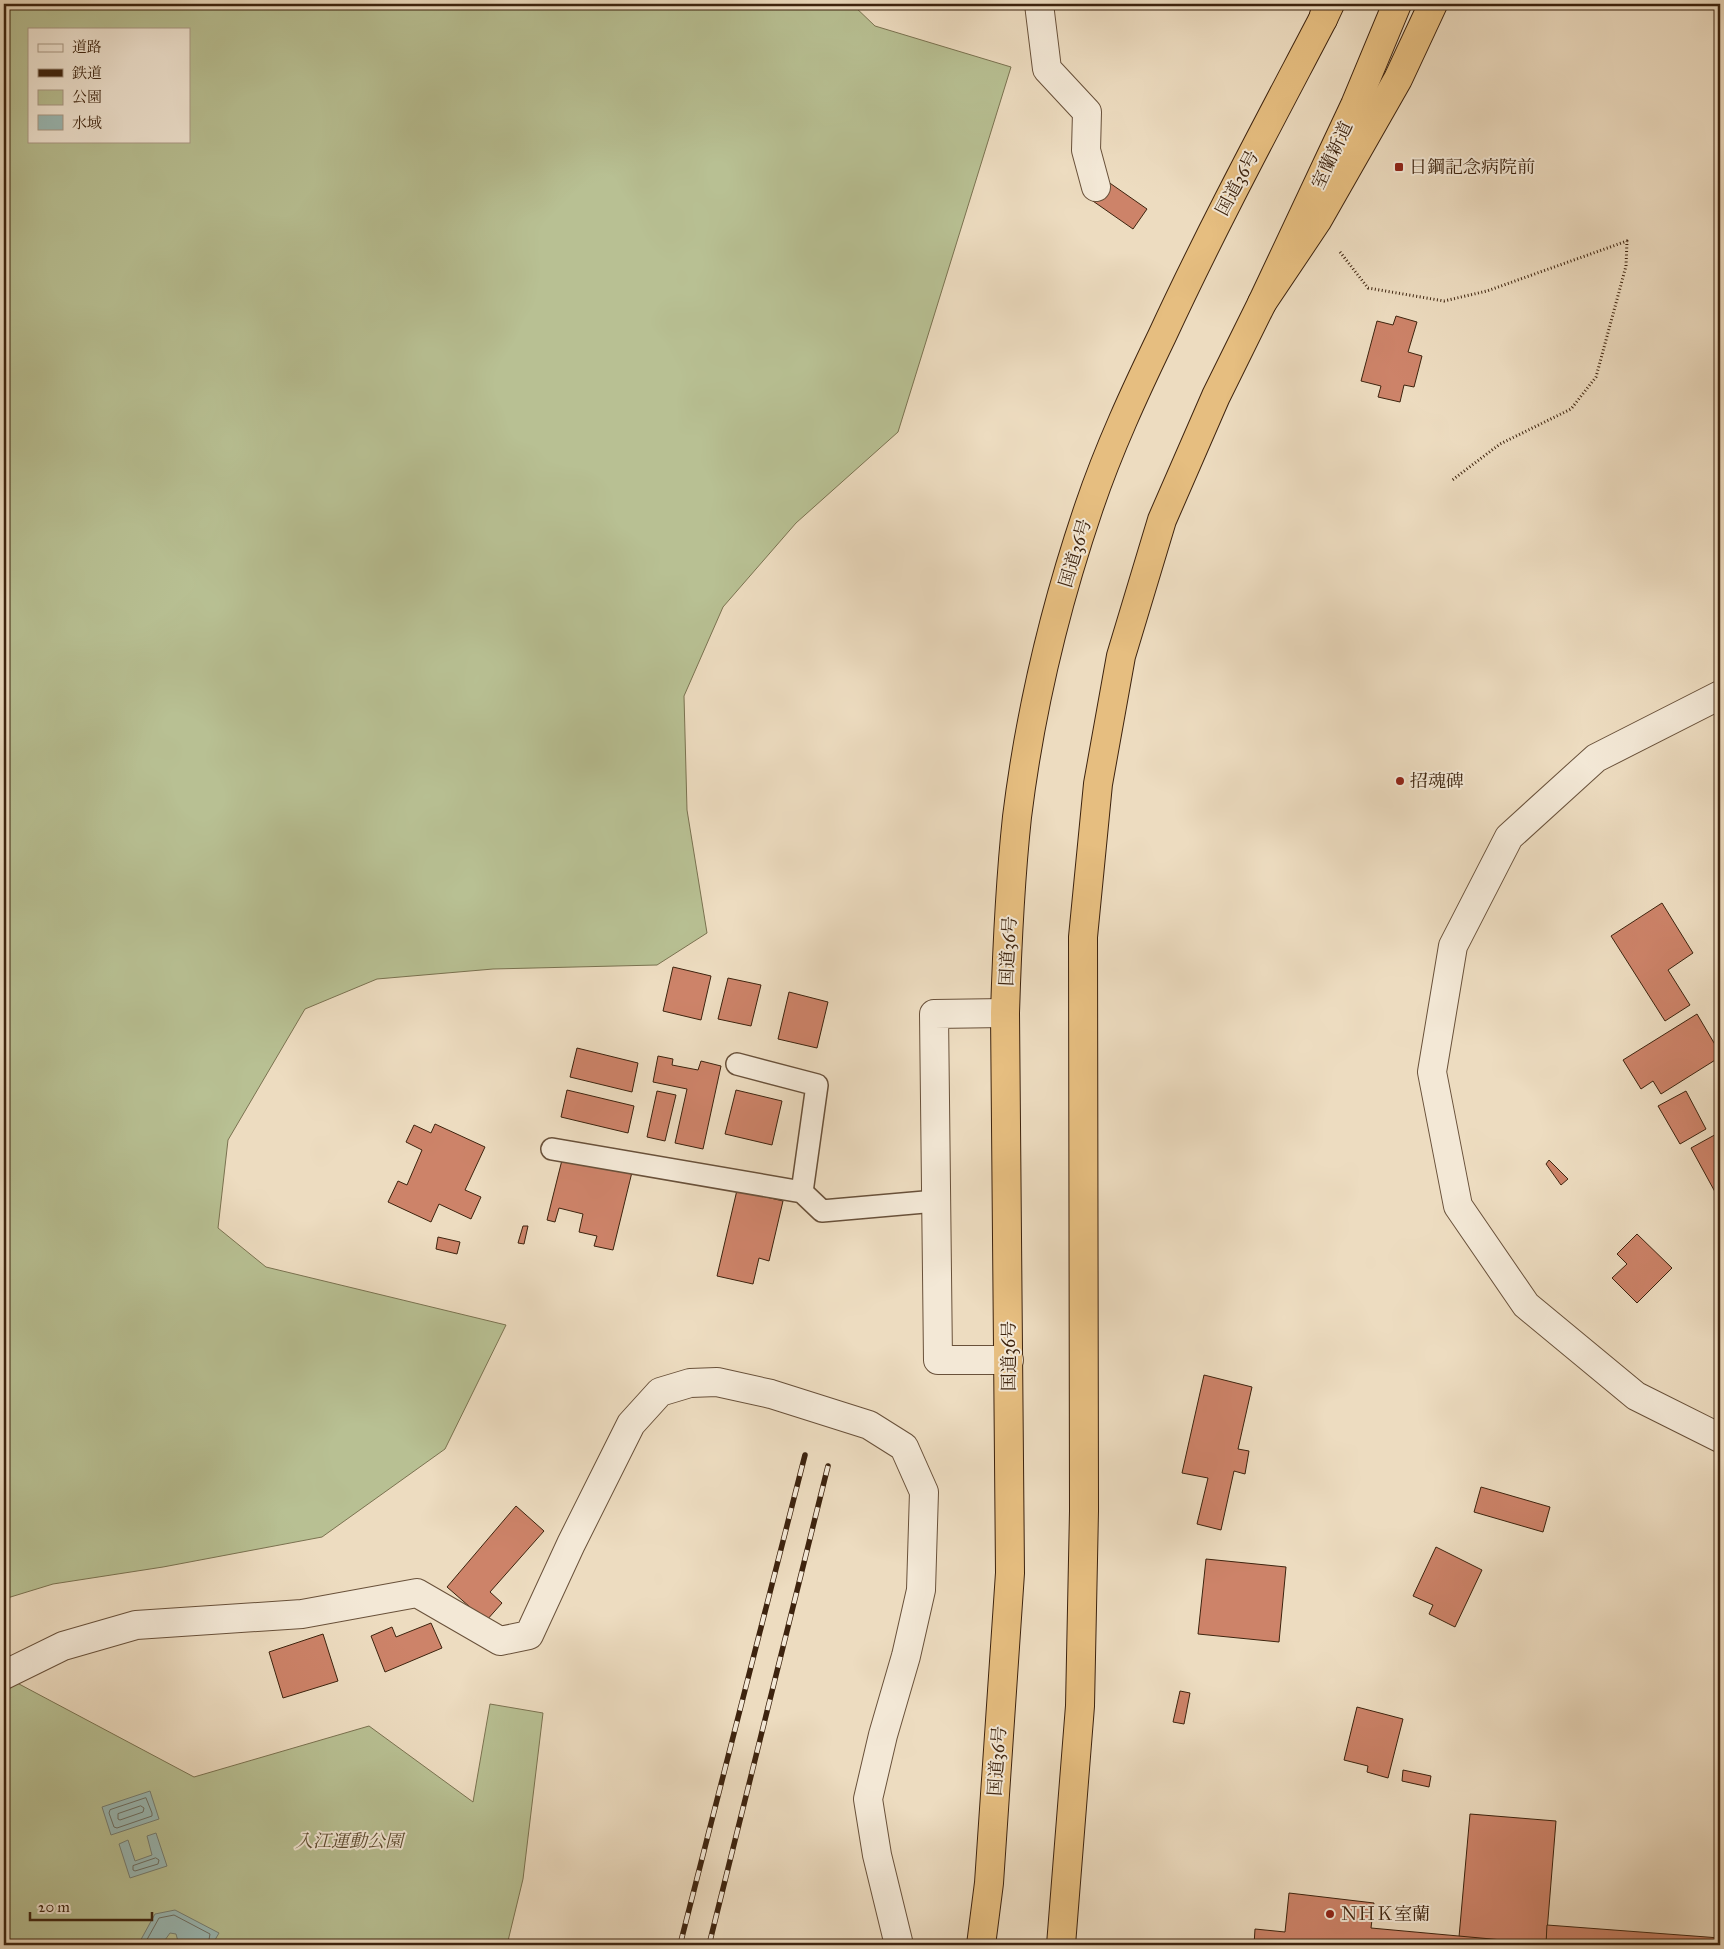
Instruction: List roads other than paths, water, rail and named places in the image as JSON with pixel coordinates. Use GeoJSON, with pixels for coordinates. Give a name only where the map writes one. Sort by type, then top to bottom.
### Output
{"type":"FeatureCollection","features":[{"type":"Feature","properties":{"kind":"highway","name":"室蘭新道"},"geometry":{"type":"LineString","coordinates":[[1262,303],[1355,105],[1397,4]]}},
{"type":"Feature","properties":{"kind":"highway"},"geometry":{"type":"LineString","coordinates":[[1061,1945],[1080,1706],[1084,1501],[1083,937],[1098,784],[1121,656],[1162,520],[1216,396],[1262,303],[1318,222],[1398,78],[1432,4]]}},
{"type":"Feature","properties":{"kind":"highway","name":"国道36号"},"geometry":{"type":"LineString","coordinates":[[980,1945],[989,1883],[1010,1573],[1005,1013],[1008,927],[1017,817],[1033,716],[1062,593],[1090,505],[1128,406],[1197,261],[1327,9]]}},
{"type":"Feature","properties":{"kind":"street"},"geometry":{"type":"LineString","coordinates":[[1039,4],[1047,69],[1086,112],[1086,150],[1096,187]]}},
{"type":"Feature","properties":{"kind":"street"},"geometry":{"type":"LineString","coordinates":[[1720,696],[1596,758],[1509,837],[1453,946],[1432,1072],[1458,1206],[1526,1305],[1636,1396],[1720,1438]]}},
{"type":"Feature","properties":{"kind":"street"},"geometry":{"type":"LineString","coordinates":[[1005,1013],[934,1014],[936,1201],[938,1360],[1009,1360]]}},
{"type":"Feature","properties":{"kind":"street"},"geometry":{"type":"LineString","coordinates":[[4,1675],[63,1646],[136,1625],[302,1614],[417,1593],[500,1642],[529,1635],[571,1544],[631,1424],[660,1392],[690,1383],[717,1382],[771,1394],[869,1425],[904,1448],[924,1492],[921,1590],[906,1656],[883,1735],[868,1799],[877,1855],[899,1945]]}},
{"type":"Feature","properties":{"kind":"lane"},"geometry":{"type":"LineString","coordinates":[[737,1064],[817,1085],[802,1192]]}},
{"type":"Feature","properties":{"kind":"lane"},"geometry":{"type":"LineString","coordinates":[[552,1149],[802,1192],[822,1211],[936,1201]]}},
{"type":"Feature","properties":{"kind":"water"},"geometry":{"type":"Polygon","coordinates":[[[150,1791],[159,1819],[111,1835],[102,1807],[150,1791]]]}},
{"type":"Feature","properties":{"kind":"water"},"geometry":{"type":"Polygon","coordinates":[[[156,1833],[167,1866],[130,1878],[119,1844],[128,1840],[135,1861],[152,1855],[147,1836],[156,1833]]]}},
{"type":"Feature","properties":{"kind":"water"},"geometry":{"type":"Polygon","coordinates":[[[175,1910],[219,1933],[212,1945],[179,1945],[176,1934],[170,1933],[165,1940],[166,1945],[138,1945],[155,1914],[175,1910]]]}},
{"type":"Feature","properties":{"kind":"railway"},"geometry":{"type":"LineString","coordinates":[[680,1945],[805,1455]]}},
{"type":"Feature","properties":{"kind":"railway"},"geometry":{"type":"LineString","coordinates":[[709,1945],[828,1466]]}},
{"type":"Feature","properties":{"kind":"place","name":"日鋼記念病院前"},"geometry":{"type":"Point","coordinates":[1399,167]}},
{"type":"Feature","properties":{"kind":"place","name":"招魂碑"},"geometry":{"type":"Point","coordinates":[1400,781]}},
{"type":"Feature","properties":{"kind":"place","name":"ＮＨＫ室蘭"},"geometry":{"type":"Point","coordinates":[1330,1914]}},
{"type":"Feature","properties":{"kind":"park label","name":"入江運動公園"},"geometry":{"type":"Point","coordinates":[349,1841]}}]}
